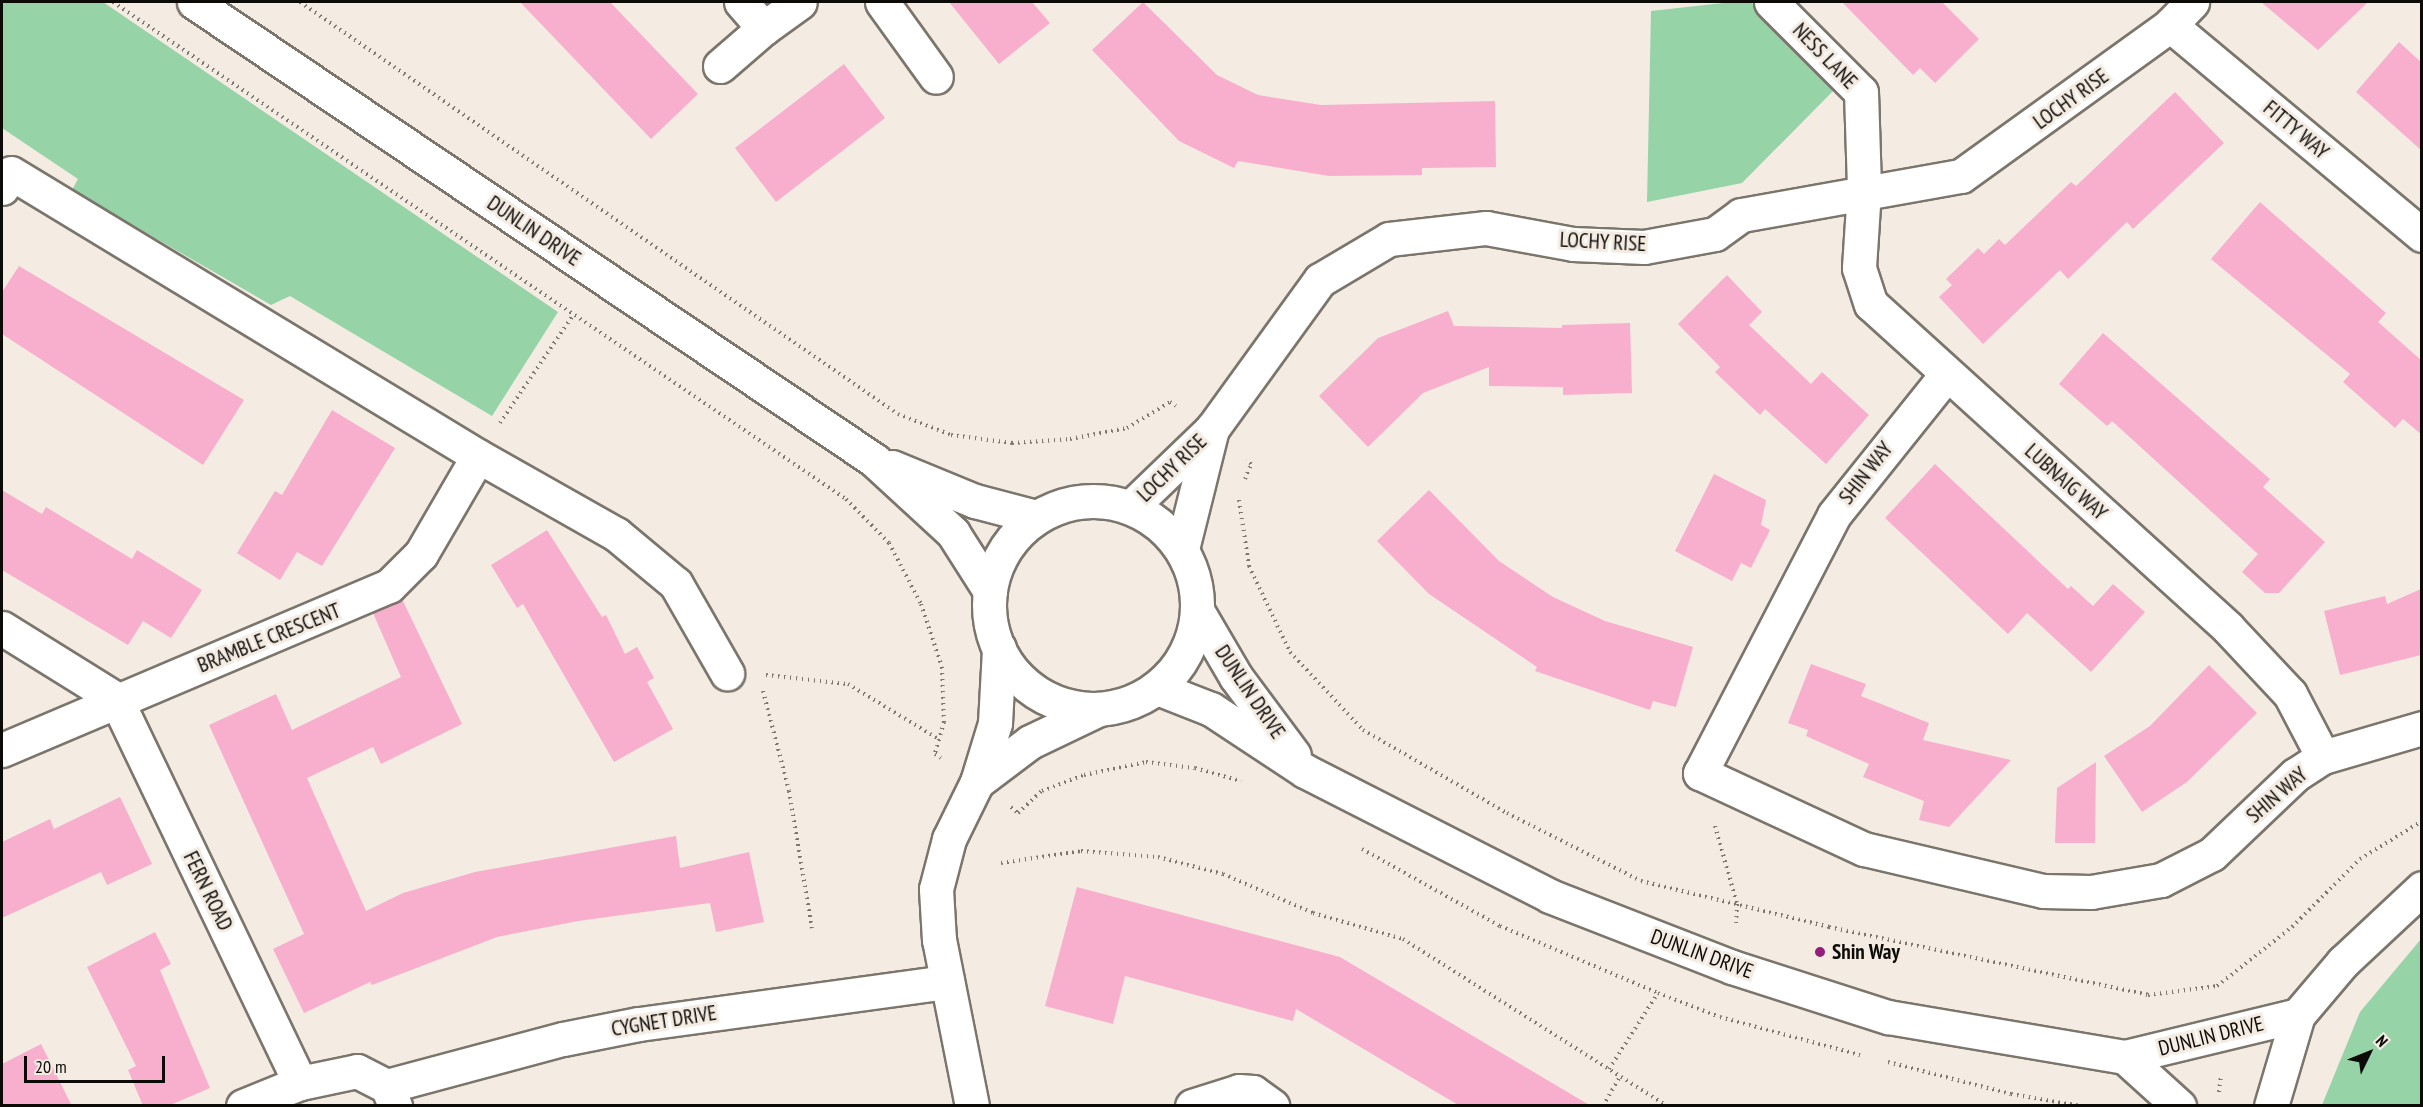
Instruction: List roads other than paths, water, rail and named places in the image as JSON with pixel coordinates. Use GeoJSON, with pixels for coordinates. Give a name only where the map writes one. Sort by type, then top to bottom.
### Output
{"type":"FeatureCollection","features":[{"type":"Feature","properties":{"kind":"street","name":"DUNLIN DRIVE"},"geometry":{"type":"LineString","coordinates":[[194,2],[874,460],[953,533],[990,591]]}},
{"type":"Feature","properties":{"kind":"street"},"geometry":{"type":"LineString","coordinates":[[741,2],[764,28]]}},
{"type":"Feature","properties":{"kind":"street"},"geometry":{"type":"LineString","coordinates":[[720,66],[764,28],[800,2]]}},
{"type":"Feature","properties":{"kind":"street"},"geometry":{"type":"LineString","coordinates":[[882,2],[936,77]]}},
{"type":"Feature","properties":{"kind":"street","name":"NESS LANE"},"geometry":{"type":"LineString","coordinates":[[1772,2],[1861,92],[1864,190]]}},
{"type":"Feature","properties":{"kind":"street","name":"LOCHY RISE"},"geometry":{"type":"LineString","coordinates":[[1131,507],[1212,429],[1320,280],[1389,239],[1486,228],[1573,244],[1644,247],[1715,234],[1741,215],[1864,190],[1961,176],[2170,25],[2192,2]]}},
{"type":"Feature","properties":{"kind":"street","name":"FITTY WAY"},"geometry":{"type":"LineString","coordinates":[[2170,25],[2421,235]]}},
{"type":"Feature","properties":{"kind":"street"},"geometry":{"type":"LineString","coordinates":[[2,188],[10,173],[478,456],[616,534],[676,584],[727,672]]}},
{"type":"Feature","properties":{"kind":"street","name":"LUBNAIG WAY"},"geometry":{"type":"LineString","coordinates":[[1864,190],[1859,268],[1871,304],[1946,375],[2228,628],[2290,694],[2324,757]]}},
{"type":"Feature","properties":{"kind":"street","name":"SHIN WAY"},"geometry":{"type":"LineString","coordinates":[[1946,375],[1834,515],[1700,773],[1864,849],[2043,891],[2091,892],[2161,880],[2212,854],[2295,776],[2324,757],[2421,728]]}},
{"type":"Feature","properties":{"kind":"street","name":"LOCHY RISE"},"geometry":{"type":"LineString","coordinates":[[1182,549],[1212,429]]}},
{"type":"Feature","properties":{"kind":"street","name":"BRAMBLE CRESCENT"},"geometry":{"type":"LineString","coordinates":[[2,750],[116,699],[257,645],[389,586],[421,554],[478,456]]}},
{"type":"Feature","properties":{"kind":"street","name":"DUNLIN DRIVE"},"geometry":{"type":"LineString","coordinates":[[874,460],[975,501],[1036,517]]}},
{"type":"Feature","properties":{"kind":"street","name":"DUNLIN DRIVE"},"geometry":{"type":"LineString","coordinates":[[1099,500],[1131,507],[1160,524],[1182,549],[1195,579],[1198,612],[1187,650],[1157,688],[1129,703],[1097,710],[1066,706],[1037,693],[1014,673],[999,648],[990,620],[990,591],[997,562],[1014,537],[1036,517],[1066,504],[1099,500]]}},
{"type":"Feature","properties":{"kind":"street","name":"DUNLIN DRIVE"},"geometry":{"type":"LineString","coordinates":[[1198,612],[1236,677],[1305,771]]}},
{"type":"Feature","properties":{"kind":"street"},"geometry":{"type":"LineString","coordinates":[[2,628],[116,699]]}},
{"type":"Feature","properties":{"kind":"street"},"geometry":{"type":"LineString","coordinates":[[972,1106],[947,982],[936,888],[949,839],[977,782],[996,723],[999,648]]}},
{"type":"Feature","properties":{"kind":"street","name":"DUNLIN DRIVE"},"geometry":{"type":"LineString","coordinates":[[1157,688],[1211,709],[1305,771],[1550,896],[1732,967],[1888,1017],[2125,1057],[2298,1015]]}},
{"type":"Feature","properties":{"kind":"street","name":"FERN ROAD"},"geometry":{"type":"LineString","coordinates":[[116,699],[300,1083]]}},
{"type":"Feature","properties":{"kind":"street"},"geometry":{"type":"LineString","coordinates":[[977,782],[1030,742],[1097,710]]}},
{"type":"Feature","properties":{"kind":"street"},"geometry":{"type":"LineString","coordinates":[[2271,1106],[2298,1015],[2343,962],[2421,888]]}},
{"type":"Feature","properties":{"kind":"street","name":"CYGNET DRIVE"},"geometry":{"type":"LineString","coordinates":[[391,1096],[563,1039],[639,1024],[947,982]]}},
{"type":"Feature","properties":{"kind":"street","name":"DUNLIN DRIVE"},"geometry":{"type":"LineString","coordinates":[[2125,1057],[2179,1106]]}},
{"type":"Feature","properties":{"kind":"street"},"geometry":{"type":"LineString","coordinates":[[243,1106],[300,1083],[357,1071],[391,1096]]}},
{"type":"Feature","properties":{"kind":"street"},"geometry":{"type":"LineString","coordinates":[[1192,1106],[1239,1091],[1253,1092],[1272,1106]]}},
{"type":"Feature","properties":{"kind":"place","name":"Shin Way"},"geometry":{"type":"Point","coordinates":[1820,952]}}]}
